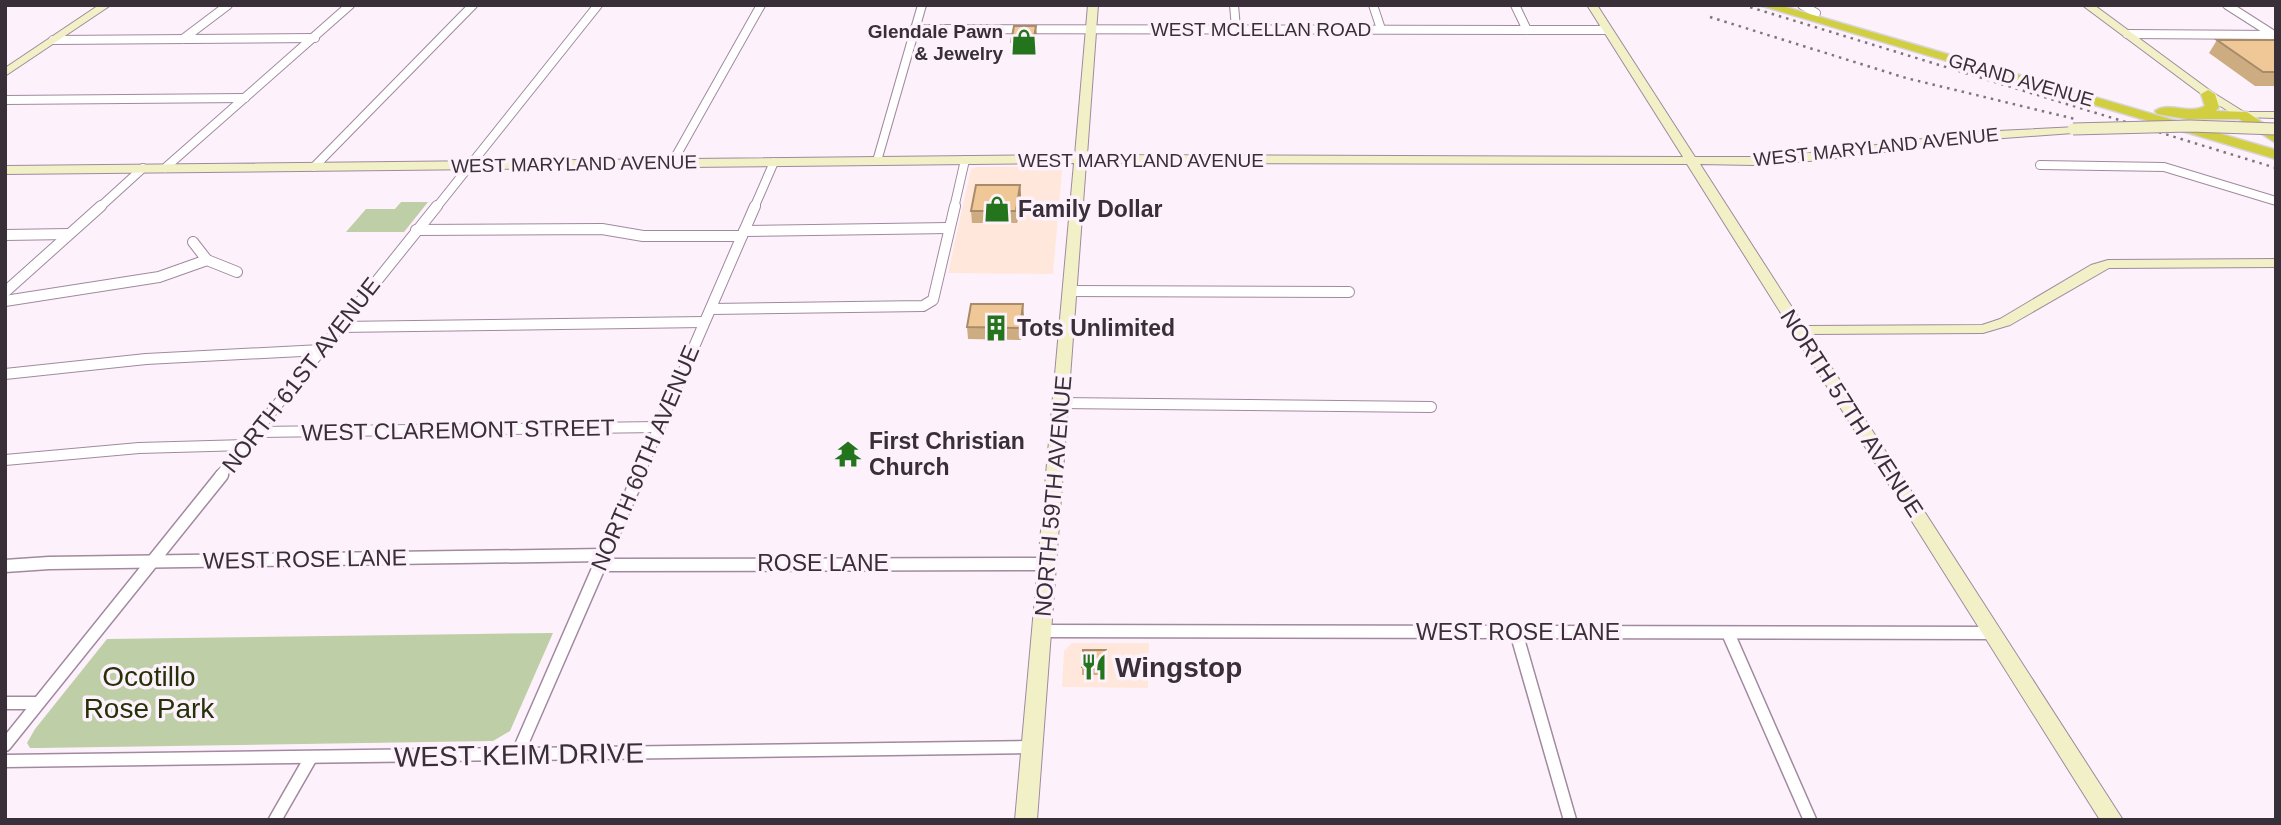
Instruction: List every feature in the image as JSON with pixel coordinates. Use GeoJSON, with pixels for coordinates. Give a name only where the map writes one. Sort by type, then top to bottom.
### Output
{"type":"FeatureCollection","features":[{"type":"Feature","properties":{"kind":"highway","name":"GRAND AVENUE"},"geometry":{"type":"LineString","coordinates":[[1765,5],[2276,155]]}},
{"type":"Feature","properties":{"kind":"highway","name":"GRAND AVENUE"},"geometry":{"type":"LineString","coordinates":[[1791,5],[2276,146]]}},
{"type":"Feature","properties":{"kind":"highway"},"geometry":{"type":"LineString","coordinates":[[2199,115],[2212,107],[2208,94]]}},
{"type":"Feature","properties":{"kind":"highway"},"geometry":{"type":"LineString","coordinates":[[2137,106],[2199,115],[2242,115],[2276,139]]}},
{"type":"Feature","properties":{"kind":"street"},"geometry":{"type":"LineString","coordinates":[[5,73],[106,5]]}},
{"type":"Feature","properties":{"kind":"street"},"geometry":{"type":"LineString","coordinates":[[183,39],[228,5]]}},
{"type":"Feature","properties":{"kind":"street"},"geometry":{"type":"LineString","coordinates":[[165,168],[350,5]]}},
{"type":"Feature","properties":{"kind":"street"},"geometry":{"type":"LineString","coordinates":[[314,167],[473,5]]}},
{"type":"Feature","properties":{"kind":"street","name":"NORTH 61ST AVENUE"},"geometry":{"type":"LineString","coordinates":[[5,745],[598,5]]}},
{"type":"Feature","properties":{"kind":"street"},"geometry":{"type":"LineString","coordinates":[[672,163],[761,5]]}},
{"type":"Feature","properties":{"kind":"street"},"geometry":{"type":"LineString","coordinates":[[877,160],[908,61],[922,5]]}},
{"type":"Feature","properties":{"kind":"street","name":"NORTH 59TH AVENUE"},"geometry":{"type":"LineString","coordinates":[[1026,820],[1093,5]]}},
{"type":"Feature","properties":{"kind":"street"},"geometry":{"type":"LineString","coordinates":[[1234,5],[1236,28]]}},
{"type":"Feature","properties":{"kind":"street"},"geometry":{"type":"LineString","coordinates":[[1373,5],[1381,29]]}},
{"type":"Feature","properties":{"kind":"street"},"geometry":{"type":"LineString","coordinates":[[1514,5],[1527,30]]}},
{"type":"Feature","properties":{"kind":"street","name":"NORTH 57TH AVENUE"},"geometry":{"type":"LineString","coordinates":[[1592,5],[2112,820]]}},
{"type":"Feature","properties":{"kind":"street"},"geometry":{"type":"LineString","coordinates":[[1802,5],[1816,13]]}},
{"type":"Feature","properties":{"kind":"street"},"geometry":{"type":"LineString","coordinates":[[2087,5],[2208,94],[2242,115],[2276,115]]}},
{"type":"Feature","properties":{"kind":"street"},"geometry":{"type":"LineString","coordinates":[[2227,5],[2275,35]]}},
{"type":"Feature","properties":{"kind":"street","name":"WEST MCLELLAN ROAD"},"geometry":{"type":"LineString","coordinates":[[914,29],[1607,30]]}},
{"type":"Feature","properties":{"kind":"street"},"geometry":{"type":"LineString","coordinates":[[2127,34],[2275,35]]}},
{"type":"Feature","properties":{"kind":"street"},"geometry":{"type":"LineString","coordinates":[[53,40],[315,38]]}},
{"type":"Feature","properties":{"kind":"street"},"geometry":{"type":"LineString","coordinates":[[5,100],[245,99]]}},
{"type":"Feature","properties":{"kind":"street","name":"WEST MARYLAND AVENUE"},"geometry":{"type":"LineString","coordinates":[[5,170],[1079,159],[1690,162],[1791,160],[1984,135],[2126,127],[2276,129]]}},
{"type":"Feature","properties":{"kind":"street"},"geometry":{"type":"LineString","coordinates":[[710,309],[929,304],[933,300],[965,160]]}},
{"type":"Feature","properties":{"kind":"street","name":"NORTH 60TH AVENUE"},"geometry":{"type":"LineString","coordinates":[[517,755],[775,162]]}},
{"type":"Feature","properties":{"kind":"street"},"geometry":{"type":"LineString","coordinates":[[2040,165],[2164,167],[2276,201]]}},
{"type":"Feature","properties":{"kind":"street"},"geometry":{"type":"LineString","coordinates":[[5,292],[143,168]]}},
{"type":"Feature","properties":{"kind":"street"},"geometry":{"type":"LineString","coordinates":[[416,230],[602,229],[643,236],[949,228]]}},
{"type":"Feature","properties":{"kind":"street"},"geometry":{"type":"LineString","coordinates":[[5,235],[69,234]]}},
{"type":"Feature","properties":{"kind":"street"},"geometry":{"type":"LineString","coordinates":[[193,242],[207,260],[237,272]]}},
{"type":"Feature","properties":{"kind":"street"},"geometry":{"type":"LineString","coordinates":[[5,301],[159,277],[207,260]]}},
{"type":"Feature","properties":{"kind":"street"},"geometry":{"type":"LineString","coordinates":[[1799,330],[1983,329],[2006,322],[2096,268],[2108,264],[2276,263]]}},
{"type":"Feature","properties":{"kind":"street"},"geometry":{"type":"LineString","coordinates":[[1069,290],[1349,292]]}},
{"type":"Feature","properties":{"kind":"street"},"geometry":{"type":"LineString","coordinates":[[340,327],[704,322]]}},
{"type":"Feature","properties":{"kind":"street"},"geometry":{"type":"LineString","coordinates":[[5,374],[146,359],[321,350]]}},
{"type":"Feature","properties":{"kind":"street"},"geometry":{"type":"LineString","coordinates":[[1060,403],[1431,407]]}},
{"type":"Feature","properties":{"kind":"street","name":"WEST CLAREMONT STREET"},"geometry":{"type":"LineString","coordinates":[[257,432],[659,427]]}},
{"type":"Feature","properties":{"kind":"street"},"geometry":{"type":"LineString","coordinates":[[5,460],[139,448],[246,445]]}},
{"type":"Feature","properties":{"kind":"street","name":"WEST ROSE LANE"},"geometry":{"type":"LineString","coordinates":[[5,566],[152,562],[602,560]]}},
{"type":"Feature","properties":{"kind":"street","name":"ROSE LANE"},"geometry":{"type":"LineString","coordinates":[[602,560],[1047,564]]}},
{"type":"Feature","properties":{"kind":"street","name":"WEST ROSE LANE"},"geometry":{"type":"LineString","coordinates":[[1042,631],[1994,633]]}},
{"type":"Feature","properties":{"kind":"street"},"geometry":{"type":"LineString","coordinates":[[1516,632],[1570,820]]}},
{"type":"Feature","properties":{"kind":"street"},"geometry":{"type":"LineString","coordinates":[[1728,633],[1810,820]]}},
{"type":"Feature","properties":{"kind":"street"},"geometry":{"type":"LineString","coordinates":[[5,704],[38,703]]}},
{"type":"Feature","properties":{"kind":"street","name":"WEST KEIM DRIVE"},"geometry":{"type":"LineString","coordinates":[[5,761],[310,759],[1032,747]]}},
{"type":"Feature","properties":{"kind":"street"},"geometry":{"type":"LineString","coordinates":[[275,820],[310,759]]}},
{"type":"Feature","properties":{"kind":"shaded area"},"geometry":{"type":"Polygon","coordinates":[[[1052,166],[1062,171],[1053,274],[948,273],[971,169],[1052,166]]]}},
{"type":"Feature","properties":{"kind":"shaded area"},"geometry":{"type":"Polygon","coordinates":[[[1072,643],[1149,643],[1148,688],[1062,687],[1064,651],[1072,643]]]}},
{"type":"Feature","properties":{"kind":"green space"},"geometry":{"type":"Polygon","coordinates":[[[401,202],[428,202],[404,232],[346,232],[366,209],[395,209],[401,202]]]}},
{"type":"Feature","properties":{"kind":"green space","name":"Ocotillo Rose Park"},"geometry":{"type":"Polygon","coordinates":[[[553,633],[510,731],[493,741],[38,748],[30,748],[27,743],[35,729],[107,639],[553,633]]]}},
{"type":"Feature","properties":{"kind":"building"},"geometry":{"type":"Polygon","coordinates":[[[1014,26],[1036,26],[1033,42],[1011,42],[1014,26]]]}},
{"type":"Feature","properties":{"kind":"building"},"geometry":{"type":"Polygon","coordinates":[[[2217,40],[2276,41],[2276,72],[2263,72],[2217,40]]]}},
{"type":"Feature","properties":{"kind":"building"},"geometry":{"type":"Polygon","coordinates":[[[976,185],[1020,185],[1016,211],[971,211],[976,185]]]}},
{"type":"Feature","properties":{"kind":"building"},"geometry":{"type":"Polygon","coordinates":[[[971,304],[1023,304],[1020,328],[967,327],[971,304]]]}},
{"type":"Feature","properties":{"kind":"building"},"geometry":{"type":"Polygon","coordinates":[[[1083,650],[1106,650],[1105,667],[1082,667],[1083,650]]]}},
{"type":"Feature","properties":{"kind":"railway"},"geometry":{"type":"LineString","coordinates":[[1743,5],[2276,168]]}},
{"type":"Feature","properties":{"kind":"railway"},"geometry":{"type":"LineString","coordinates":[[1710,17],[1906,78],[2075,119]]}},
{"type":"Feature","properties":{"kind":"place","name":"Glendale Pawn & Jewelry"},"geometry":{"type":"Point","coordinates":[1024,42]}},
{"type":"Feature","properties":{"kind":"place","name":"Family Dollar"},"geometry":{"type":"Point","coordinates":[997,209]}},
{"type":"Feature","properties":{"kind":"place","name":"Tots Unlimited"},"geometry":{"type":"Point","coordinates":[996,328]}},
{"type":"Feature","properties":{"kind":"place","name":"First Christian Church"},"geometry":{"type":"Point","coordinates":[848,454]}},
{"type":"Feature","properties":{"kind":"place","name":"Wingstop"},"geometry":{"type":"Point","coordinates":[1094,667]}}]}
